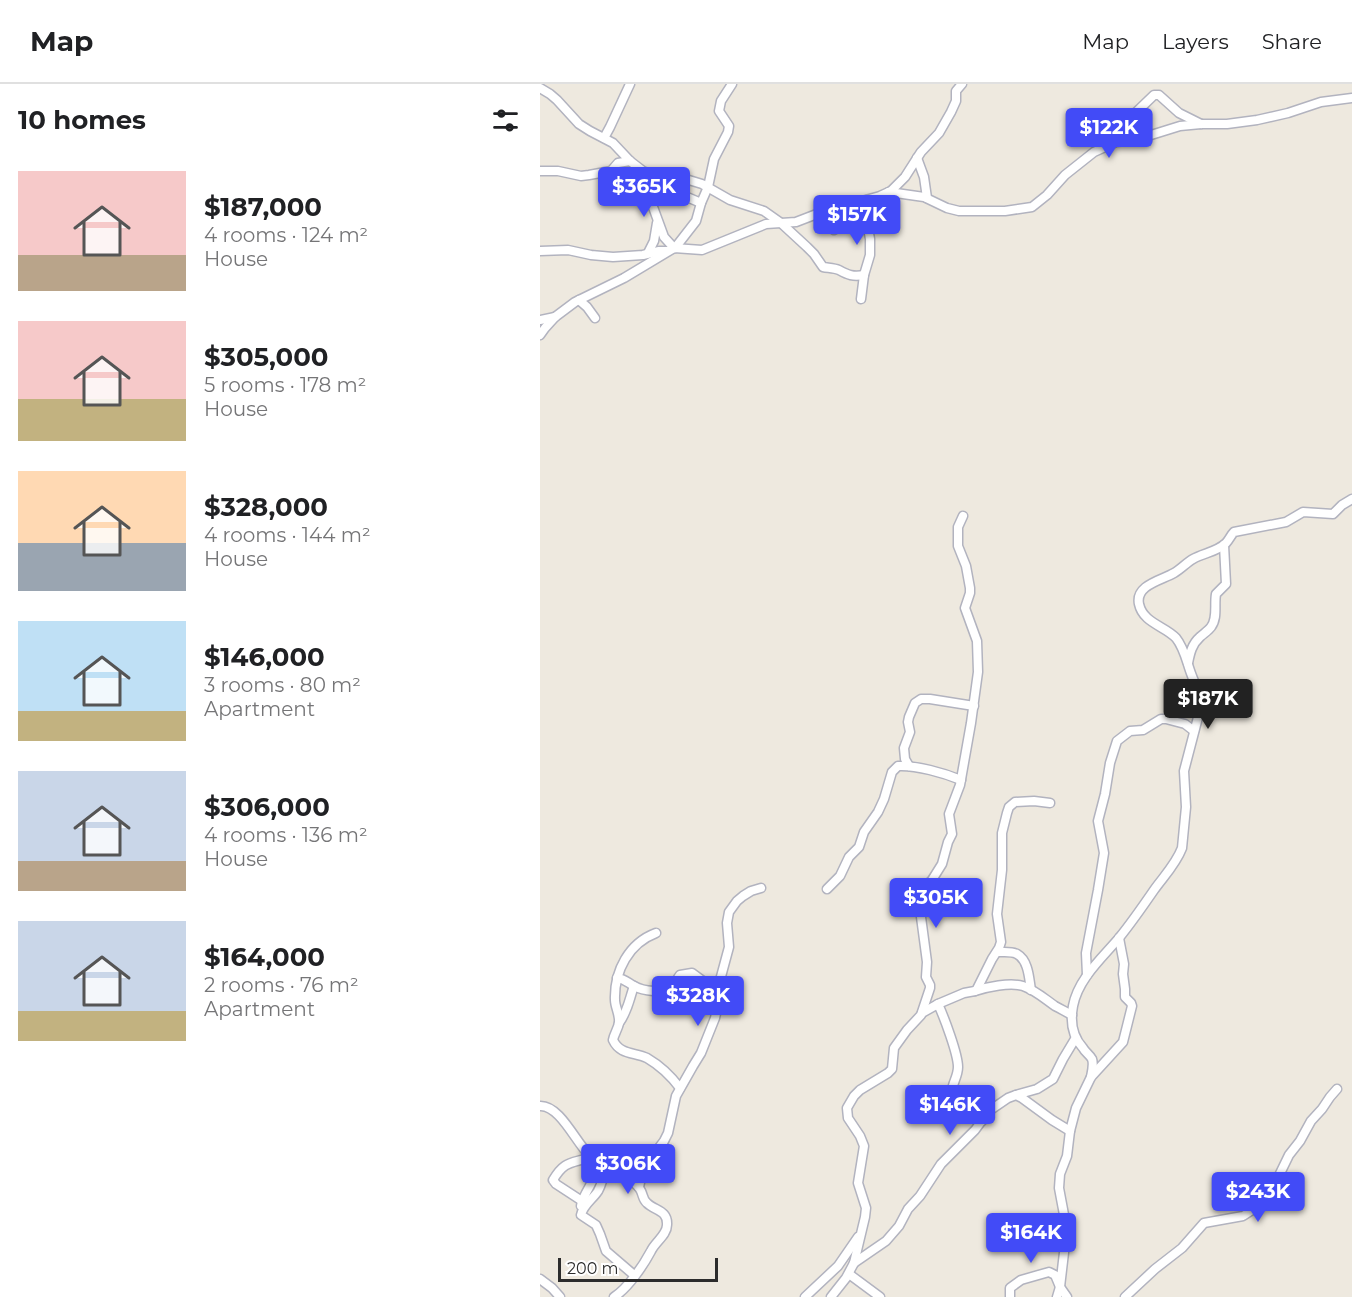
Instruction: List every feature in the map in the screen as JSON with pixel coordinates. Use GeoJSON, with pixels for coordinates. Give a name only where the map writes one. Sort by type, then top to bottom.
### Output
{"type":"FeatureCollection","features":[{"type":"Feature","properties":{"kind":"street"},"geometry":{"type":"LineString","coordinates":[[604,138],[630,84]]}},
{"type":"Feature","properties":{"kind":"street"},"geometry":{"type":"LineString","coordinates":[[540,335],[555,317],[579,300],[624,278],[672,249],[696,221],[708,188],[714,159],[728,132],[729,126],[718,111],[721,101],[732,84]]}},
{"type":"Feature","properties":{"kind":"street"},"geometry":{"type":"LineString","coordinates":[[540,250],[568,250],[613,257],[672,249],[702,250],[766,224],[796,222],[889,192],[905,177],[921,152],[939,133],[956,100],[956,91],[962,84]]}},
{"type":"Feature","properties":{"kind":"street"},"geometry":{"type":"LineString","coordinates":[[540,88],[557,100],[579,123],[613,143],[643,171],[658,177],[686,179],[702,184],[730,200],[760,209],[781,223],[814,254],[823,267],[836,269],[851,276],[864,275]]}},
{"type":"Feature","properties":{"kind":"street"},"geometry":{"type":"LineString","coordinates":[[1113,143],[1119,130],[1154,95],[1159,95],[1179,113],[1201,124]]}},
{"type":"Feature","properties":{"kind":"street"},"geometry":{"type":"LineString","coordinates":[[889,192],[924,197],[959,211],[995,211],[1032,207],[1088,156],[1113,143],[1135,140],[1180,126],[1257,120],[1322,102],[1352,98]]}},
{"type":"Feature","properties":{"kind":"street"},"geometry":{"type":"LineString","coordinates":[[917,158],[924,177],[927,198]]}},
{"type":"Feature","properties":{"kind":"street"},"geometry":{"type":"LineString","coordinates":[[540,171],[558,171],[589,176],[611,171],[618,163],[630,161]]}},
{"type":"Feature","properties":{"kind":"street"},"geometry":{"type":"LineString","coordinates":[[658,177],[652,202],[664,237],[672,249]]}},
{"type":"Feature","properties":{"kind":"street"},"geometry":{"type":"LineString","coordinates":[[686,179],[682,193],[701,203]]}},
{"type":"Feature","properties":{"kind":"street"},"geometry":{"type":"LineString","coordinates":[[861,299],[864,275],[870,255],[870,239],[865,211],[867,200]]}},
{"type":"Feature","properties":{"kind":"street"},"geometry":{"type":"LineString","coordinates":[[823,212],[829,216],[834,230]]}},
{"type":"Feature","properties":{"kind":"street"},"geometry":{"type":"LineString","coordinates":[[648,254],[654,241],[658,220]]}},
{"type":"Feature","properties":{"kind":"street"},"geometry":{"type":"LineString","coordinates":[[579,300],[596,318]]}},
{"type":"Feature","properties":{"kind":"street"},"geometry":{"type":"LineString","coordinates":[[540,320],[555,317]]}},
{"type":"Feature","properties":{"kind":"street"},"geometry":{"type":"LineString","coordinates":[[1058,1297],[1065,1244],[1065,1220],[1059,1188],[1060,1174],[1067,1156],[1076,1108],[1091,1077],[1093,1064],[1092,1059],[1075,1039],[1072,1031],[1076,995],[1099,959],[1138,914],[1180,853],[1186,807],[1184,771],[1202,699],[1178,640],[1142,613],[1139,596],[1148,586],[1174,573],[1192,560],[1224,545],[1236,531],[1286,522],[1303,512],[1333,514],[1352,499]]}},
{"type":"Feature","properties":{"kind":"street"},"geometry":{"type":"LineString","coordinates":[[963,516],[958,527],[958,546],[966,566],[970,588],[965,608],[975,632],[978,672],[961,780],[950,814],[952,834],[945,858],[921,895],[921,917],[927,962],[926,977],[956,1053],[958,1070],[952,1090],[952,1101],[954,1106],[982,1121]]}},
{"type":"Feature","properties":{"kind":"street"},"geometry":{"type":"LineString","coordinates":[[1188,663],[1192,645],[1213,623],[1216,594],[1226,584],[1224,545]]}},
{"type":"Feature","properties":{"kind":"street"},"geometry":{"type":"LineString","coordinates":[[909,766],[905,759],[904,748],[910,732],[909,717],[915,703],[921,699],[930,699],[974,706]]}},
{"type":"Feature","properties":{"kind":"street"},"geometry":{"type":"LineString","coordinates":[[1086,979],[1086,953],[1104,853],[1098,821],[1117,741],[1130,731],[1143,730],[1161,719],[1185,724],[1194,731]]}},
{"type":"Feature","properties":{"kind":"street"},"geometry":{"type":"LineString","coordinates":[[828,889],[840,876],[849,857],[859,847],[864,832],[884,799],[895,768],[909,766],[961,780]]}},
{"type":"Feature","properties":{"kind":"street"},"geometry":{"type":"LineString","coordinates":[[975,991],[998,952],[1001,942],[997,914],[1002,870],[1002,833],[1009,807],[1015,802],[1050,803]]}},
{"type":"Feature","properties":{"kind":"street"},"geometry":{"type":"LineString","coordinates":[[639,1187],[648,1162],[668,1132],[680,1088],[702,1053],[717,1011],[720,977],[729,947],[726,931],[729,912],[743,896],[761,888]]}},
{"type":"Feature","properties":{"kind":"street"},"geometry":{"type":"LineString","coordinates":[[619,1023],[615,988],[621,967],[632,949],[641,940],[656,933]]}},
{"type":"Feature","properties":{"kind":"street"},"geometry":{"type":"LineString","coordinates":[[1091,1077],[1121,1045],[1132,1009],[1131,1003],[1125,997],[1124,964],[1119,938]]}},
{"type":"Feature","properties":{"kind":"street"},"geometry":{"type":"LineString","coordinates":[[998,952],[1013,952],[1019,956],[1027,968],[1031,990]]}},
{"type":"Feature","properties":{"kind":"street"},"geometry":{"type":"LineString","coordinates":[[617,978],[633,986],[665,991],[673,986],[680,975],[692,974],[719,993]]}},
{"type":"Feature","properties":{"kind":"street"},"geometry":{"type":"LineString","coordinates":[[922,1013],[959,995],[986,987],[1014,985],[1031,990],[1072,1015]]}},
{"type":"Feature","properties":{"kind":"street"},"geometry":{"type":"LineString","coordinates":[[633,986],[628,1009],[613,1038],[615,1045],[622,1051],[640,1055],[652,1061],[680,1088]]}},
{"type":"Feature","properties":{"kind":"street"},"geometry":{"type":"LineString","coordinates":[[831,1297],[855,1263],[866,1208],[858,1183],[864,1146],[861,1136],[848,1118],[847,1108],[860,1090],[892,1069],[894,1047],[918,1020],[930,988]]}},
{"type":"Feature","properties":{"kind":"street"},"geometry":{"type":"LineString","coordinates":[[855,1263],[886,1241],[899,1226],[908,1209],[920,1196],[941,1164],[994,1107],[1011,1096],[1037,1089],[1053,1079],[1075,1039]]}},
{"type":"Feature","properties":{"kind":"street"},"geometry":{"type":"LineString","coordinates":[[1125,1297],[1182,1248],[1204,1223],[1243,1216],[1260,1205],[1272,1190],[1289,1155],[1311,1121],[1337,1089]]}},
{"type":"Feature","properties":{"kind":"street"},"geometry":{"type":"LineString","coordinates":[[1016,1095],[1070,1131]]}},
{"type":"Feature","properties":{"kind":"street"},"geometry":{"type":"LineString","coordinates":[[540,1106],[547,1106],[558,1115],[591,1157],[613,1166],[639,1187],[647,1204],[665,1214],[667,1224],[663,1234],[644,1263],[620,1293],[614,1297]]}},
{"type":"Feature","properties":{"kind":"street"},"geometry":{"type":"LineString","coordinates":[[582,1201],[556,1184],[553,1179],[565,1164],[591,1157]]}},
{"type":"Feature","properties":{"kind":"street"},"geometry":{"type":"LineString","coordinates":[[603,1163],[592,1178],[582,1201],[581,1212],[584,1217],[596,1225],[606,1251],[634,1275]]}},
{"type":"Feature","properties":{"kind":"street"},"geometry":{"type":"LineString","coordinates":[[581,1212],[598,1191],[605,1172],[613,1166]]}},
{"type":"Feature","properties":{"kind":"street"},"geometry":{"type":"LineString","coordinates":[[805,1297],[838,1266],[862,1232]]}},
{"type":"Feature","properties":{"kind":"street"},"geometry":{"type":"LineString","coordinates":[[1010,1297],[1010,1288],[1017,1282],[1049,1272],[1055,1275],[1067,1297]]}},
{"type":"Feature","properties":{"kind":"street"},"geometry":{"type":"LineString","coordinates":[[849,1274],[880,1297]]}},
{"type":"Feature","properties":{"kind":"street"},"geometry":{"type":"LineString","coordinates":[[540,1279],[560,1297]]}}]}
